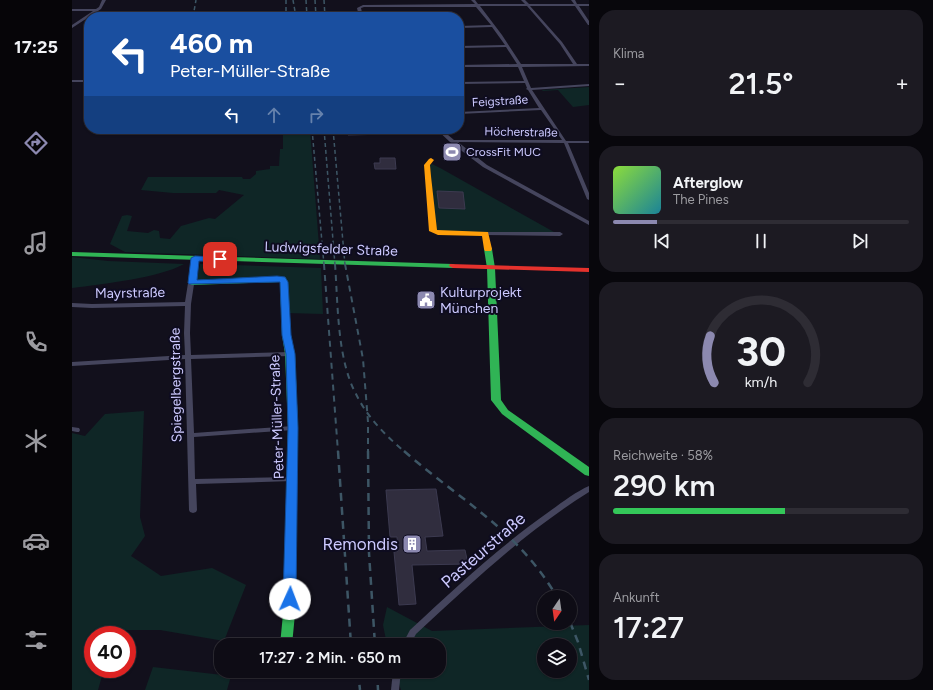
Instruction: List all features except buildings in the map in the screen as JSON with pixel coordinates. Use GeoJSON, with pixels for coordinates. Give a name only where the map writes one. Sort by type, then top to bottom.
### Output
{"type":"FeatureCollection","features":[{"type":"Feature","properties":{"kind":"street"},"geometry":{"type":"LineString","coordinates":[[93,12],[102,6],[104,0]]}},
{"type":"Feature","properties":{"kind":"street"},"geometry":{"type":"LineString","coordinates":[[474,0],[508,46],[520,66],[528,89],[566,143],[589,199]]}},
{"type":"Feature","properties":{"kind":"street"},"geometry":{"type":"LineString","coordinates":[[523,0],[561,43],[576,65]]}},
{"type":"Feature","properties":{"kind":"street"},"geometry":{"type":"LineString","coordinates":[[573,0],[589,24]]}},
{"type":"Feature","properties":{"kind":"street"},"geometry":{"type":"LineString","coordinates":[[360,12],[359,9],[361,7],[589,5]]}},
{"type":"Feature","properties":{"kind":"street"},"geometry":{"type":"LineString","coordinates":[[72,10],[96,10]]}},
{"type":"Feature","properties":{"kind":"street"},"geometry":{"type":"LineString","coordinates":[[72,27],[84,18]]}},
{"type":"Feature","properties":{"kind":"street"},"geometry":{"type":"LineString","coordinates":[[464,27],[493,26]]}},
{"type":"Feature","properties":{"kind":"street"},"geometry":{"type":"LineString","coordinates":[[464,47],[508,46]]}},
{"type":"Feature","properties":{"kind":"street"},"geometry":{"type":"LineString","coordinates":[[464,66],[589,65]]}},
{"type":"Feature","properties":{"kind":"street"},"geometry":{"type":"LineString","coordinates":[[72,81],[84,81]]}},
{"type":"Feature","properties":{"kind":"street"},"geometry":{"type":"LineString","coordinates":[[464,83],[525,82]]}},
{"type":"Feature","properties":{"kind":"street"},"geometry":{"type":"LineString","coordinates":[[528,89],[589,85]]}},
{"type":"Feature","properties":{"kind":"street","name":"Feigstraße"},"geometry":{"type":"LineString","coordinates":[[464,113],[541,109]]}},
{"type":"Feature","properties":{"kind":"street"},"geometry":{"type":"LineString","coordinates":[[444,134],[485,166],[589,223]]}},
{"type":"Feature","properties":{"kind":"street","name":"Höcherstraße"},"geometry":{"type":"LineString","coordinates":[[452,141],[589,142]]}},
{"type":"Feature","properties":{"kind":"street"},"geometry":{"type":"LineString","coordinates":[[431,160],[427,165],[427,176],[433,230],[438,233],[560,234]]}},
{"type":"Feature","properties":{"kind":"street"},"geometry":{"type":"LineString","coordinates":[[485,234],[491,268],[496,400],[505,412],[589,472]]}},
{"type":"Feature","properties":{"kind":"street","name":"Ludwigsfelder Straße"},"geometry":{"type":"LineString","coordinates":[[72,254],[589,270]]}},
{"type":"Feature","properties":{"kind":"street","name":"Spiegelbergstraße"},"geometry":{"type":"LineString","coordinates":[[193,510],[188,357],[188,304],[195,258]]}},
{"type":"Feature","properties":{"kind":"street","name":"Peter-Müller-Straße"},"geometry":{"type":"LineString","coordinates":[[192,283],[282,279],[284,282],[286,335],[290,354],[293,428],[289,614],[287,638]]}},
{"type":"Feature","properties":{"kind":"street","name":"Mayrstraße"},"geometry":{"type":"LineString","coordinates":[[72,305],[188,304]]}},
{"type":"Feature","properties":{"kind":"street"},"geometry":{"type":"LineString","coordinates":[[72,364],[188,357],[290,354]]}},
{"type":"Feature","properties":{"kind":"street"},"geometry":{"type":"LineString","coordinates":[[191,435],[293,428]]}},
{"type":"Feature","properties":{"kind":"street"},"geometry":{"type":"LineString","coordinates":[[192,482],[293,479]]}},
{"type":"Feature","properties":{"kind":"street","name":"Pasteurstraße"},"geometry":{"type":"LineString","coordinates":[[410,638],[413,632],[521,535],[564,503],[589,489]]}},
{"type":"Feature","properties":{"kind":"street"},"geometry":{"type":"LineString","coordinates":[[395,690],[396,678]]}},
{"type":"Feature","properties":{"kind":"green space"},"geometry":{"type":"Polygon","coordinates":[[[589,87],[589,105],[573,107],[558,90],[542,90],[589,87]]]}},
{"type":"Feature","properties":{"kind":"green space"},"geometry":{"type":"Polygon","coordinates":[[[283,134],[310,134],[320,259],[125,252],[110,244],[122,216],[132,216],[127,231],[148,233],[154,230],[159,231],[160,238],[170,239],[181,226],[209,218],[215,219],[244,195],[219,190],[216,193],[173,193],[141,190],[148,177],[242,177],[243,179],[250,179],[256,174],[256,171],[270,169],[270,166],[279,166],[280,149],[283,149],[283,134]]]}},
{"type":"Feature","properties":{"kind":"green space"},"geometry":{"type":"Polygon","coordinates":[[[432,164],[554,232],[443,232],[436,230],[430,165],[432,164]]]}},
{"type":"Feature","properties":{"kind":"green space"},"geometry":{"type":"Polygon","coordinates":[[[72,257],[108,261],[184,264],[146,277],[72,288],[72,257]]]}},
{"type":"Feature","properties":{"kind":"green space"},"geometry":{"type":"Polygon","coordinates":[[[200,264],[321,268],[323,314],[287,313],[280,277],[197,280],[200,264]]]}},
{"type":"Feature","properties":{"kind":"green space"},"geometry":{"type":"Polygon","coordinates":[[[144,411],[140,517],[145,536],[131,556],[161,576],[212,568],[246,585],[225,638],[214,638],[214,639],[160,630],[136,630],[136,626],[84,626],[84,678],[101,678],[98,690],[72,690],[72,433],[85,436],[105,414],[144,411]]]}},
{"type":"Feature","properties":{"kind":"green space"},"geometry":{"type":"Polygon","coordinates":[[[387,607],[432,631],[537,627],[537,630],[577,630],[577,625],[589,625],[589,690],[401,690],[397,678],[446,678],[446,638],[386,638],[383,625],[387,607]]]}},
{"type":"Feature","properties":{"kind":"green space"},"geometry":{"type":"Polygon","coordinates":[[[153,667],[214,674],[214,678],[230,678],[227,690],[145,690],[153,667]]]}},
{"type":"Feature","properties":{"kind":"railway"},"geometry":{"type":"LineString","coordinates":[[194,12],[196,0]]}},
{"type":"Feature","properties":{"kind":"railway"},"geometry":{"type":"LineString","coordinates":[[286,0],[286,12]]}},
{"type":"Feature","properties":{"kind":"railway"},"geometry":{"type":"LineString","coordinates":[[293,0],[295,12]]}},
{"type":"Feature","properties":{"kind":"railway"},"geometry":{"type":"LineString","coordinates":[[306,0],[307,12]]}},
{"type":"Feature","properties":{"kind":"railway"},"geometry":{"type":"LineString","coordinates":[[315,0],[316,12]]}},
{"type":"Feature","properties":{"kind":"railway"},"geometry":{"type":"LineString","coordinates":[[324,0],[325,12]]}},
{"type":"Feature","properties":{"kind":"railway"},"geometry":{"type":"LineString","coordinates":[[312,134],[324,265]]}},
{"type":"Feature","properties":{"kind":"railway"},"geometry":{"type":"LineString","coordinates":[[324,134],[335,265]]}},
{"type":"Feature","properties":{"kind":"railway"},"geometry":{"type":"LineString","coordinates":[[333,134],[345,265]]}},
{"type":"Feature","properties":{"kind":"railway"},"geometry":{"type":"LineString","coordinates":[[324,264],[338,452]]}},
{"type":"Feature","properties":{"kind":"railway"},"geometry":{"type":"LineString","coordinates":[[335,264],[338,313],[345,365],[356,394],[367,413]]}},
{"type":"Feature","properties":{"kind":"railway"},"geometry":{"type":"LineString","coordinates":[[345,264],[363,359],[367,413]]}},
{"type":"Feature","properties":{"kind":"railway"},"geometry":{"type":"LineString","coordinates":[[367,413],[384,433],[405,452]]}},
{"type":"Feature","properties":{"kind":"railway"},"geometry":{"type":"LineString","coordinates":[[367,413],[368,451]]}},
{"type":"Feature","properties":{"kind":"railway"},"geometry":{"type":"LineString","coordinates":[[338,451],[351,638]]}},
{"type":"Feature","properties":{"kind":"railway"},"geometry":{"type":"LineString","coordinates":[[368,451],[369,553],[375,638]]}},
{"type":"Feature","properties":{"kind":"railway"},"geometry":{"type":"LineString","coordinates":[[404,451],[506,534],[541,573],[552,590]]}},
{"type":"Feature","properties":{"kind":"railway"},"geometry":{"type":"LineString","coordinates":[[573,630],[589,680]]}},
{"type":"Feature","properties":{"kind":"railway"},"geometry":{"type":"LineString","coordinates":[[359,678],[360,690]]}},
{"type":"Feature","properties":{"kind":"railway"},"geometry":{"type":"LineString","coordinates":[[377,678],[378,690]]}},
{"type":"Feature","properties":{"kind":"traffic: fast"},"geometry":{"type":"LineString","coordinates":[[488,249],[491,268],[496,400],[505,412],[589,472]]}},
{"type":"Feature","properties":{"kind":"traffic: fast"},"geometry":{"type":"LineString","coordinates":[[72,254],[453,266]]}},
{"type":"Feature","properties":{"kind":"traffic: fast"},"geometry":{"type":"LineString","coordinates":[[192,283],[277,279],[282,279],[284,282],[286,335],[290,354],[293,428],[289,614],[287,638]]}},
{"type":"Feature","properties":{"kind":"traffic: slow"},"geometry":{"type":"LineString","coordinates":[[431,160],[427,165],[427,176],[433,231],[438,233],[485,234],[488,249]]}},
{"type":"Feature","properties":{"kind":"traffic: jam"},"geometry":{"type":"LineString","coordinates":[[453,266],[589,270]]}},
{"type":"Feature","properties":{"kind":"place","name":"CrossFit MUC"},"geometry":{"type":"Point","coordinates":[452,152]}},
{"type":"Feature","properties":{"kind":"place","name":"Kulturprojekt München"},"geometry":{"type":"Point","coordinates":[426,300]}},
{"type":"Feature","properties":{"kind":"place","name":"Remondis"},"geometry":{"type":"Point","coordinates":[412,544]}},
{"type":"Feature","properties":{"kind":"route"},"geometry":{"type":"LineString","coordinates":[[220,259],[195,258],[192,283],[277,279],[282,279],[284,282],[286,335],[290,354],[293,428],[290,599]]}}]}
